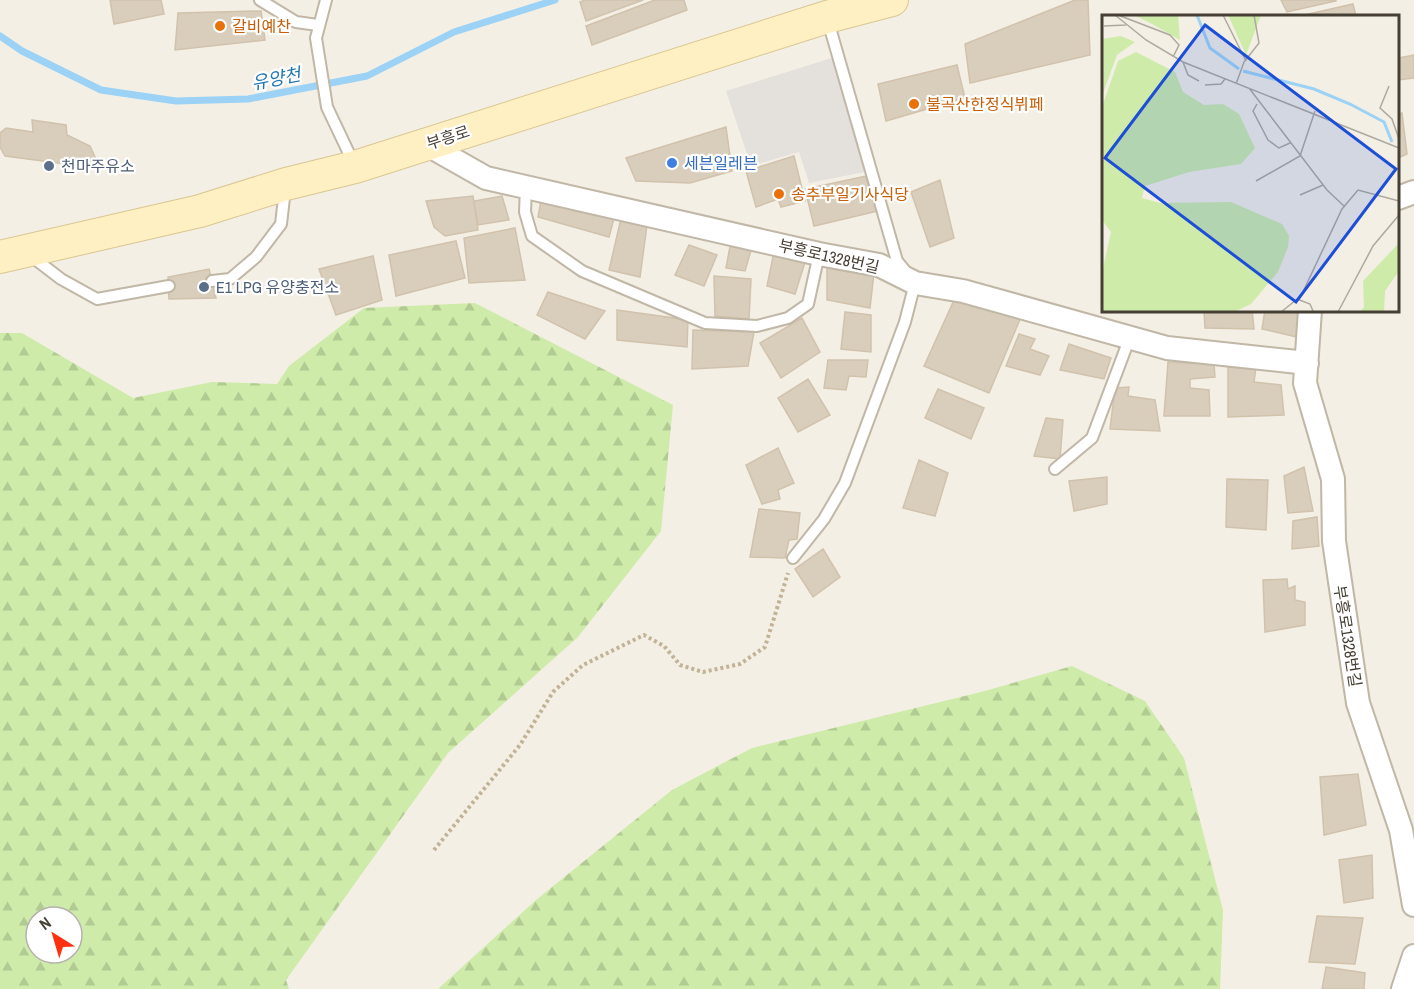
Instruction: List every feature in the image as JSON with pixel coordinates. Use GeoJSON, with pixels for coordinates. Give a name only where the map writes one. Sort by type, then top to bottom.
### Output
{"type":"FeatureCollection","features":[{"type":"Feature","properties":{"kind":"main road","name":"부흥로"},"geometry":{"type":"LineString","coordinates":[[13,254],[200,211],[286,184],[355,167],[826,17],[892,0]]}},
{"type":"Feature","properties":{"kind":"street","name":"부흥로1328번길"},"geometry":{"type":"LineString","coordinates":[[426,144],[486,178],[819,254],[879,265],[915,283],[963,291],[1167,348],[1307,363]]}},
{"type":"Feature","properties":{"kind":"street"},"geometry":{"type":"LineString","coordinates":[[1399,198],[1414,192]]}},
{"type":"Feature","properties":{"kind":"street","name":"부흥로1328번길"},"geometry":{"type":"LineString","coordinates":[[1310,312],[1305,383],[1333,479],[1334,541],[1358,703],[1401,830],[1414,905]]}},
{"type":"Feature","properties":{"kind":"lane"},"geometry":{"type":"LineString","coordinates":[[260,0],[296,22],[318,25]]}},
{"type":"Feature","properties":{"kind":"lane"},"geometry":{"type":"LineString","coordinates":[[326,0],[316,38],[327,107],[355,167]]}},
{"type":"Feature","properties":{"kind":"lane"},"geometry":{"type":"LineString","coordinates":[[793,558],[824,519],[845,483],[905,322],[915,283],[897,261],[826,17]]}},
{"type":"Feature","properties":{"kind":"lane"},"geometry":{"type":"LineString","coordinates":[[212,281],[230,279],[256,257],[281,224],[286,184]]}},
{"type":"Feature","properties":{"kind":"lane"},"geometry":{"type":"LineString","coordinates":[[526,188],[525,212],[532,236],[582,271],[705,323],[757,326],[788,318],[808,304],[819,254]]}},
{"type":"Feature","properties":{"kind":"lane"},"geometry":{"type":"LineString","coordinates":[[13,254],[97,299],[169,286]]}},
{"type":"Feature","properties":{"kind":"lane"},"geometry":{"type":"LineString","coordinates":[[1055,469],[1092,438],[1130,338]]}},
{"type":"Feature","properties":{"kind":"path"},"geometry":{"type":"LineString","coordinates":[[434,850],[520,745],[553,692],[583,665],[644,635],[664,646],[680,665],[703,672],[740,664],[765,647],[793,558]]}},
{"type":"Feature","properties":{"kind":"green space"},"geometry":{"type":"Polygon","coordinates":[[[475,303],[673,405],[661,531],[578,637],[448,753],[286,980],[289,989],[0,989],[0,333],[22,333],[133,398],[212,382],[277,384],[289,366],[364,308],[475,303]]]}},
{"type":"Feature","properties":{"kind":"green space"},"geometry":{"type":"Polygon","coordinates":[[[1072,666],[1145,701],[1184,758],[1223,910],[1220,989],[438,989],[536,900],[672,790],[752,748],[985,691],[1072,666]]]}},
{"type":"Feature","properties":{"kind":"shaded area"},"geometry":{"type":"Polygon","coordinates":[[[835,57],[865,172],[809,183],[799,152],[751,166],[726,91],[835,57]]]}},
{"type":"Feature","properties":{"kind":"building"},"geometry":{"type":"Polygon","coordinates":[[[110,0],[161,0],[164,14],[114,24],[110,0]]]}},
{"type":"Feature","properties":{"kind":"building"},"geometry":{"type":"Polygon","coordinates":[[[585,0],[643,0],[586,21],[580,2],[585,0]]]}},
{"type":"Feature","properties":{"kind":"building"},"geometry":{"type":"Polygon","coordinates":[[[655,0],[684,0],[687,10],[592,45],[586,26],[655,0]]]}},
{"type":"Feature","properties":{"kind":"building"},"geometry":{"type":"Polygon","coordinates":[[[1075,0],[1088,0],[1090,55],[970,83],[965,44],[1075,0]]]}},
{"type":"Feature","properties":{"kind":"building"},"geometry":{"type":"Polygon","coordinates":[[[1281,0],[1336,0],[1336,1],[1287,12],[1281,0]]]}},
{"type":"Feature","properties":{"kind":"building"},"geometry":{"type":"Polygon","coordinates":[[[1353,4],[1356,15],[1304,15],[1353,4]]]}},
{"type":"Feature","properties":{"kind":"building","name":"갈비예찬"},"geometry":{"type":"Polygon","coordinates":[[[261,11],[265,40],[175,50],[178,13],[261,11]]]}},
{"type":"Feature","properties":{"kind":"building"},"geometry":{"type":"Polygon","coordinates":[[[1414,55],[1414,78],[1399,80],[1399,58],[1414,55]]]}},
{"type":"Feature","properties":{"kind":"building"},"geometry":{"type":"Polygon","coordinates":[[[957,65],[965,98],[886,121],[878,84],[957,65]]]}},
{"type":"Feature","properties":{"kind":"building"},"geometry":{"type":"Polygon","coordinates":[[[1402,113],[1407,154],[1399,158],[1399,114],[1402,113]]]}},
{"type":"Feature","properties":{"kind":"building"},"geometry":{"type":"Polygon","coordinates":[[[32,120],[66,125],[67,135],[90,146],[96,159],[81,166],[5,156],[0,147],[0,133],[6,128],[33,132],[32,120]]]}},
{"type":"Feature","properties":{"kind":"building"},"geometry":{"type":"Polygon","coordinates":[[[726,127],[732,171],[690,183],[636,181],[626,158],[726,127]]]}},
{"type":"Feature","properties":{"kind":"building"},"geometry":{"type":"Polygon","coordinates":[[[794,156],[805,201],[781,207],[778,199],[756,207],[746,171],[794,156]]]}},
{"type":"Feature","properties":{"kind":"building"},"geometry":{"type":"Polygon","coordinates":[[[866,176],[878,211],[814,226],[805,189],[866,176]]]}},
{"type":"Feature","properties":{"kind":"building"},"geometry":{"type":"Polygon","coordinates":[[[940,180],[954,238],[930,247],[911,192],[940,180]]]}},
{"type":"Feature","properties":{"kind":"building"},"geometry":{"type":"Polygon","coordinates":[[[542,195],[616,211],[609,237],[538,217],[542,195]]]}},
{"type":"Feature","properties":{"kind":"building"},"geometry":{"type":"Polygon","coordinates":[[[473,196],[478,230],[445,236],[434,227],[426,201],[473,196]]]}},
{"type":"Feature","properties":{"kind":"building"},"geometry":{"type":"Polygon","coordinates":[[[502,196],[509,220],[478,225],[474,201],[502,196]]]}},
{"type":"Feature","properties":{"kind":"building"},"geometry":{"type":"Polygon","coordinates":[[[623,210],[648,218],[640,277],[609,270],[623,210]]]}},
{"type":"Feature","properties":{"kind":"building"},"geometry":{"type":"Polygon","coordinates":[[[515,228],[525,280],[469,283],[464,238],[515,228]]]}},
{"type":"Feature","properties":{"kind":"building"},"geometry":{"type":"Polygon","coordinates":[[[456,241],[465,278],[396,296],[389,255],[456,241]]]}},
{"type":"Feature","properties":{"kind":"building"},"geometry":{"type":"Polygon","coordinates":[[[731,241],[752,247],[745,271],[726,268],[731,241]]]}},
{"type":"Feature","properties":{"kind":"building"},"geometry":{"type":"Polygon","coordinates":[[[689,245],[717,255],[704,286],[675,275],[689,245]]]}},
{"type":"Feature","properties":{"kind":"building"},"geometry":{"type":"Polygon","coordinates":[[[774,252],[806,259],[795,294],[767,286],[774,252]]]}},
{"type":"Feature","properties":{"kind":"building"},"geometry":{"type":"Polygon","coordinates":[[[373,256],[382,300],[336,315],[319,269],[373,256]]]}},
{"type":"Feature","properties":{"kind":"building"},"geometry":{"type":"Polygon","coordinates":[[[827,262],[874,273],[870,308],[827,300],[827,262]]]}},
{"type":"Feature","properties":{"kind":"building"},"geometry":{"type":"Polygon","coordinates":[[[209,269],[216,298],[169,299],[168,277],[209,269]]]}},
{"type":"Feature","properties":{"kind":"building"},"geometry":{"type":"Polygon","coordinates":[[[714,276],[751,279],[749,319],[715,316],[714,276]]]}},
{"type":"Feature","properties":{"kind":"building"},"geometry":{"type":"Polygon","coordinates":[[[548,292],[605,311],[585,339],[537,315],[548,292]]]}},
{"type":"Feature","properties":{"kind":"building"},"geometry":{"type":"Polygon","coordinates":[[[955,298],[1021,317],[989,393],[924,366],[955,298]]]}},
{"type":"Feature","properties":{"kind":"building"},"geometry":{"type":"Polygon","coordinates":[[[617,310],[688,320],[687,347],[617,340],[617,310]]]}},
{"type":"Feature","properties":{"kind":"building"},"geometry":{"type":"Polygon","coordinates":[[[845,312],[871,315],[871,352],[841,349],[845,312]]]}},
{"type":"Feature","properties":{"kind":"building"},"geometry":{"type":"Polygon","coordinates":[[[1204,312],[1252,312],[1254,329],[1205,328],[1204,312]]]}},
{"type":"Feature","properties":{"kind":"building"},"geometry":{"type":"Polygon","coordinates":[[[1265,312],[1303,312],[1301,338],[1262,329],[1265,312]]]}},
{"type":"Feature","properties":{"kind":"building"},"geometry":{"type":"Polygon","coordinates":[[[802,318],[820,352],[781,378],[760,343],[802,318]]]}},
{"type":"Feature","properties":{"kind":"building"},"geometry":{"type":"Polygon","coordinates":[[[693,330],[754,332],[748,366],[692,369],[693,330]]]}},
{"type":"Feature","properties":{"kind":"building"},"geometry":{"type":"Polygon","coordinates":[[[1019,334],[1035,339],[1030,349],[1049,356],[1040,375],[1006,366],[1019,334]]]}},
{"type":"Feature","properties":{"kind":"building"},"geometry":{"type":"Polygon","coordinates":[[[1069,344],[1111,358],[1104,379],[1060,370],[1069,344]]]}},
{"type":"Feature","properties":{"kind":"building"},"geometry":{"type":"Polygon","coordinates":[[[828,360],[868,360],[866,377],[849,376],[846,390],[824,388],[828,360]]]}},
{"type":"Feature","properties":{"kind":"building"},"geometry":{"type":"Polygon","coordinates":[[[1168,362],[1214,364],[1215,377],[1190,379],[1190,388],[1209,390],[1210,416],[1164,416],[1168,362]]]}},
{"type":"Feature","properties":{"kind":"building"},"geometry":{"type":"Polygon","coordinates":[[[1228,366],[1256,367],[1254,382],[1281,385],[1284,415],[1228,417],[1228,366]]]}},
{"type":"Feature","properties":{"kind":"building"},"geometry":{"type":"Polygon","coordinates":[[[808,379],[830,415],[798,432],[778,398],[808,379]]]}},
{"type":"Feature","properties":{"kind":"building"},"geometry":{"type":"Polygon","coordinates":[[[1129,387],[1128,396],[1155,400],[1160,431],[1110,429],[1115,388],[1129,387]]]}},
{"type":"Feature","properties":{"kind":"building"},"geometry":{"type":"Polygon","coordinates":[[[938,389],[984,408],[971,439],[925,418],[938,389]]]}},
{"type":"Feature","properties":{"kind":"building"},"geometry":{"type":"Polygon","coordinates":[[[1046,418],[1063,420],[1060,459],[1034,456],[1046,418]]]}},
{"type":"Feature","properties":{"kind":"building"},"geometry":{"type":"Polygon","coordinates":[[[778,448],[794,483],[778,490],[780,499],[762,504],[746,465],[778,448]]]}},
{"type":"Feature","properties":{"kind":"building"},"geometry":{"type":"Polygon","coordinates":[[[919,460],[948,473],[935,516],[903,508],[919,460]]]}},
{"type":"Feature","properties":{"kind":"building"},"geometry":{"type":"Polygon","coordinates":[[[1304,467],[1313,511],[1288,513],[1284,476],[1304,467]]]}},
{"type":"Feature","properties":{"kind":"building"},"geometry":{"type":"Polygon","coordinates":[[[1107,477],[1107,504],[1074,511],[1069,481],[1107,477]]]}},
{"type":"Feature","properties":{"kind":"building"},"geometry":{"type":"Polygon","coordinates":[[[1227,479],[1268,480],[1266,530],[1226,527],[1227,479]]]}},
{"type":"Feature","properties":{"kind":"building"},"geometry":{"type":"Polygon","coordinates":[[[759,509],[800,513],[797,539],[789,540],[785,558],[750,557],[759,509]]]}},
{"type":"Feature","properties":{"kind":"building"},"geometry":{"type":"Polygon","coordinates":[[[1317,517],[1319,546],[1292,549],[1293,521],[1317,517]]]}},
{"type":"Feature","properties":{"kind":"building"},"geometry":{"type":"Polygon","coordinates":[[[823,549],[840,577],[813,597],[795,569],[823,549]]]}},
{"type":"Feature","properties":{"kind":"building"},"geometry":{"type":"Polygon","coordinates":[[[1287,579],[1288,589],[1295,586],[1295,600],[1305,602],[1305,625],[1265,632],[1263,580],[1287,579]]]}},
{"type":"Feature","properties":{"kind":"building"},"geometry":{"type":"Polygon","coordinates":[[[1358,774],[1366,825],[1324,835],[1320,777],[1358,774]]]}},
{"type":"Feature","properties":{"kind":"building"},"geometry":{"type":"Polygon","coordinates":[[[1372,855],[1373,898],[1344,903],[1339,860],[1372,855]]]}},
{"type":"Feature","properties":{"kind":"building"},"geometry":{"type":"Polygon","coordinates":[[[1317,916],[1363,918],[1355,964],[1309,962],[1317,916]]]}},
{"type":"Feature","properties":{"kind":"building"},"geometry":{"type":"Polygon","coordinates":[[[1326,967],[1365,973],[1364,989],[1322,989],[1326,967]]]}},
{"type":"Feature","properties":{"kind":"waterway","name":"유양천"},"geometry":{"type":"LineString","coordinates":[[0,36],[22,51],[101,90],[176,101],[248,99],[367,76],[454,32],[555,0]]}},
{"type":"Feature","properties":{"kind":"place","name":"갈비예찬"},"geometry":{"type":"Point","coordinates":[220,26]}},
{"type":"Feature","properties":{"kind":"place","name":"불곡산한정식뷔페"},"geometry":{"type":"Point","coordinates":[914,104]}},
{"type":"Feature","properties":{"kind":"place","name":"세븐일레븐"},"geometry":{"type":"Point","coordinates":[672,163]}},
{"type":"Feature","properties":{"kind":"place","name":"천마주유소"},"geometry":{"type":"Point","coordinates":[49,166]}},
{"type":"Feature","properties":{"kind":"place","name":"송추부일기사식당"},"geometry":{"type":"Point","coordinates":[779,194]}},
{"type":"Feature","properties":{"kind":"place","name":"E1 LPG 유양충전소"},"geometry":{"type":"Point","coordinates":[204,287]}}]}
